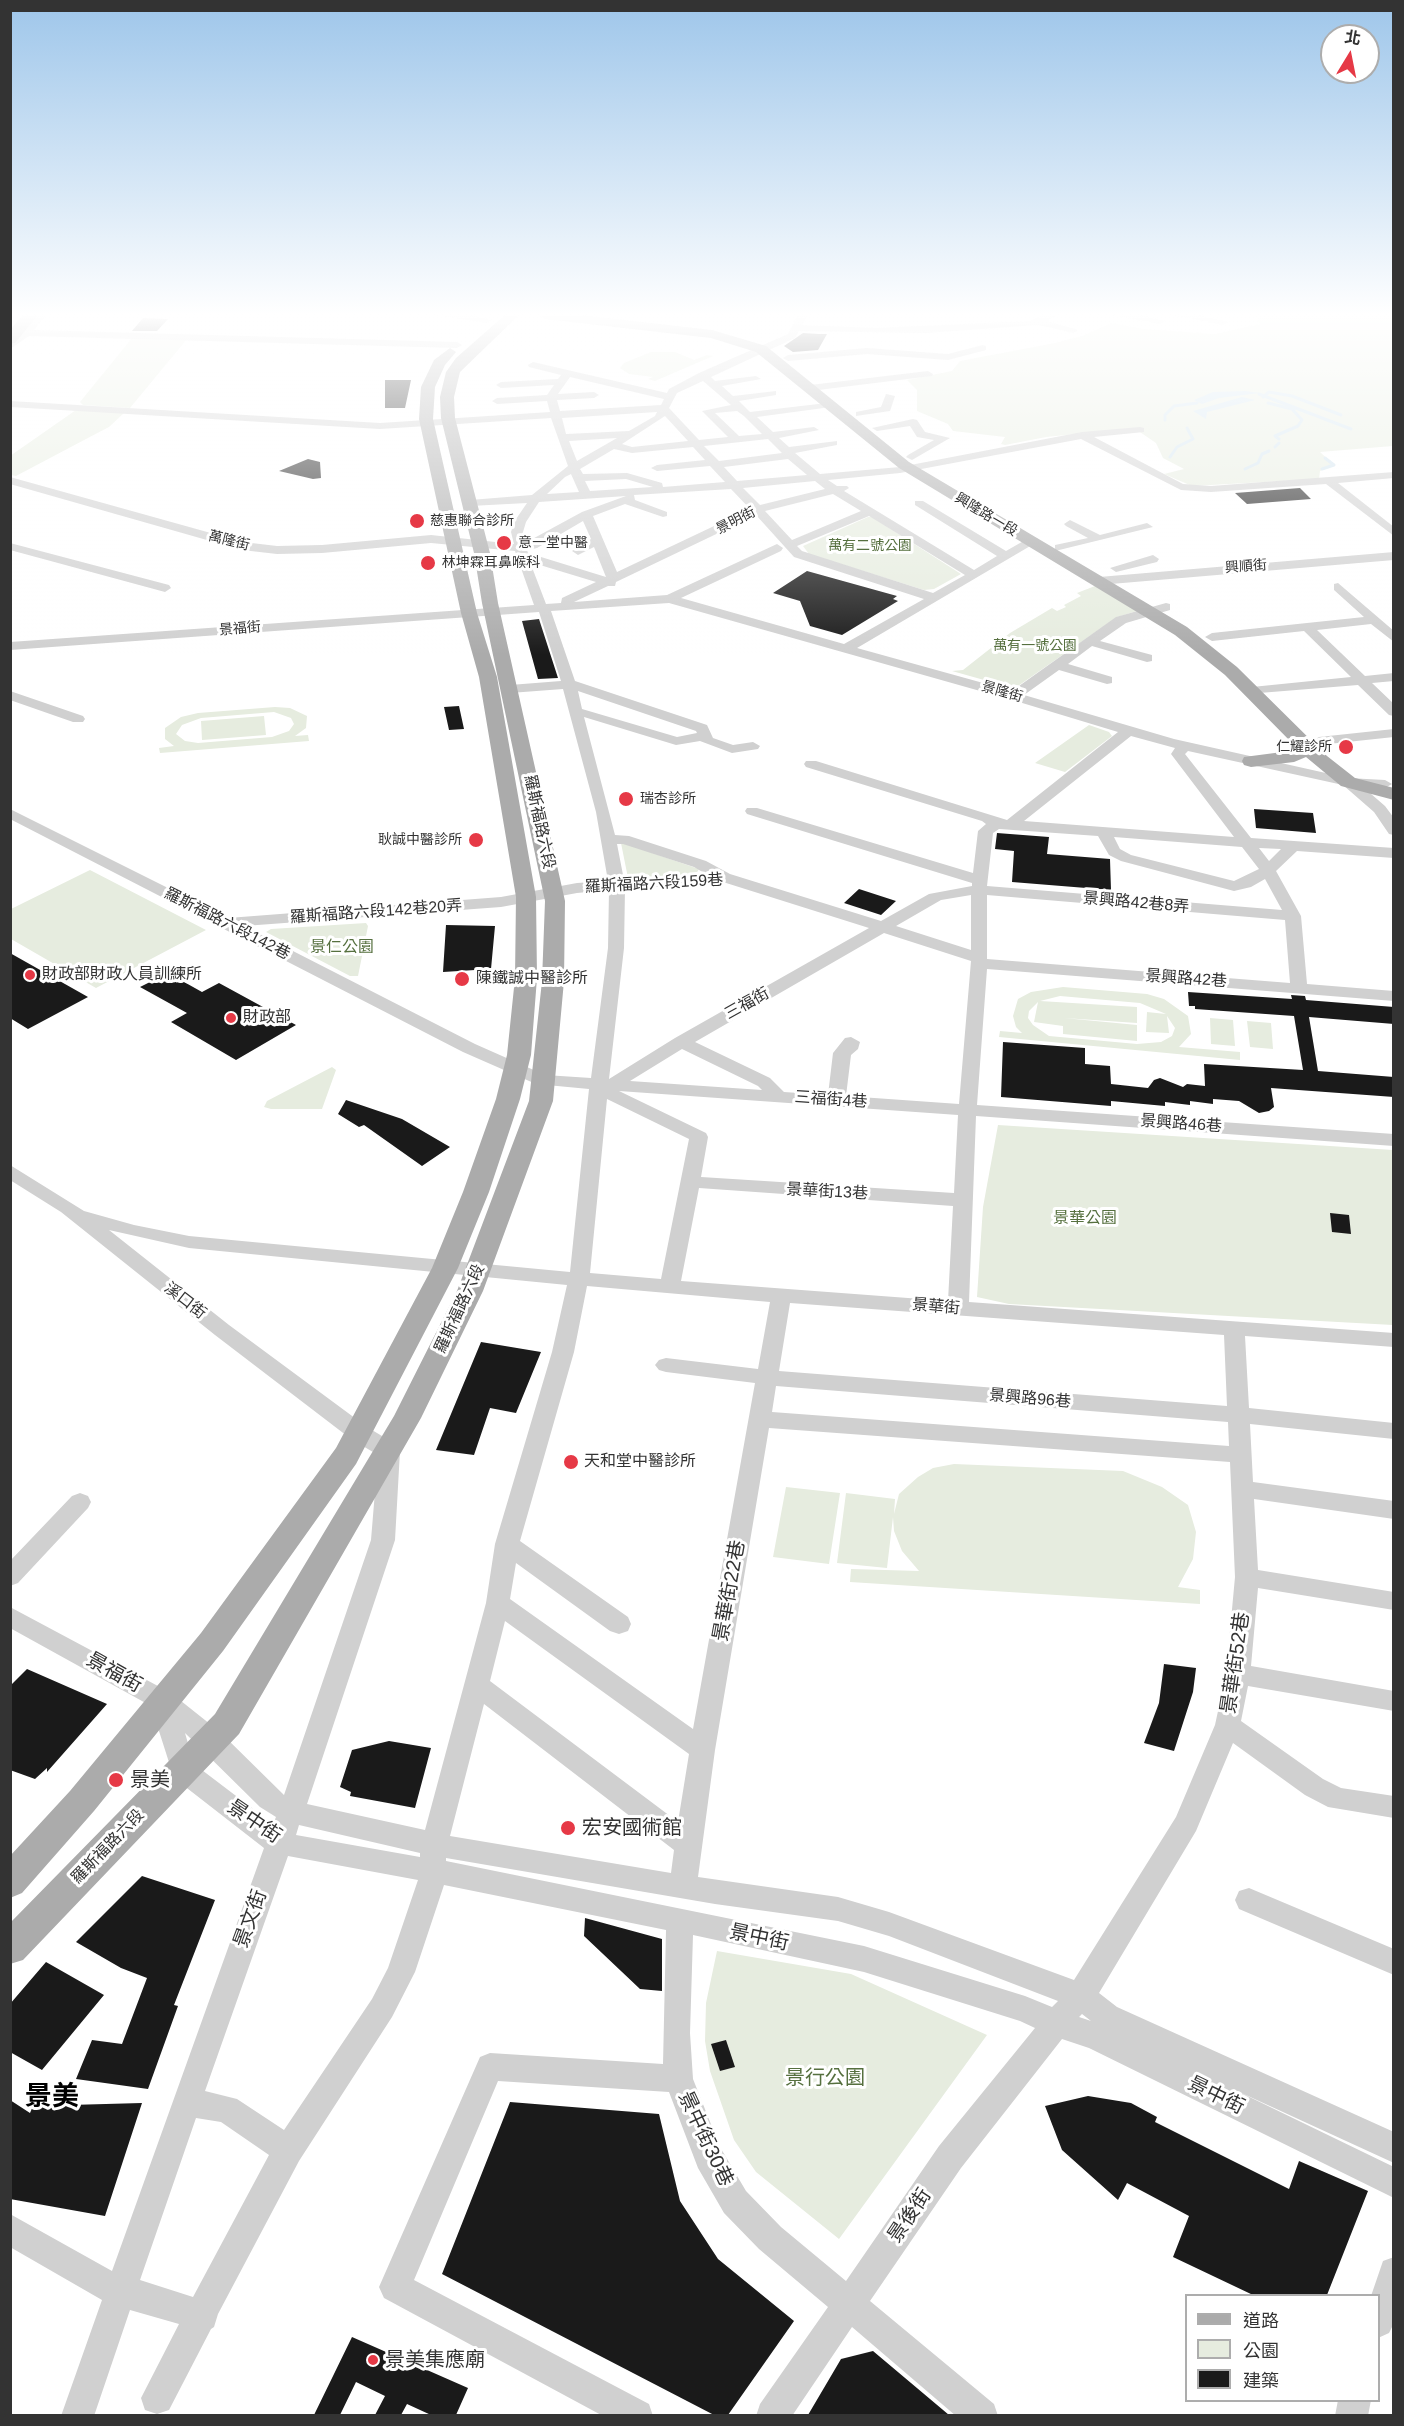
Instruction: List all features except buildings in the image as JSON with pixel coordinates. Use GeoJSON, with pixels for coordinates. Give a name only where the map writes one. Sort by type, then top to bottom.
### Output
{"type":"FeatureCollection","features":[{"type":"Feature","properties":{"kind":"main road","name":"羅斯福路六段"},"geometry":{"type":"LineString","coordinates":[[10,1882],[82,1801],[162,1700],[212,1642],[346,1456],[445,1268],[505,1112],[515,1070],[526,978],[526,897],[488,677],[469,613],[428,428]]}},
{"type":"Feature","properties":{"kind":"main road","name":"羅斯福路六段"},"geometry":{"type":"LineString","coordinates":[[10,1947],[227,1724],[389,1451],[478,1271],[541,1101],[553,981],[553,892],[492,611],[480,545],[451,428]]}},
{"type":"Feature","properties":{"kind":"main road","name":"興隆路一段"},"geometry":{"type":"LineString","coordinates":[[865,428],[1031,542],[1105,577]]}},
{"type":"Feature","properties":{"kind":"main road","name":"興隆路一段"},"geometry":{"type":"LineString","coordinates":[[877,428],[915,464],[1158,609],[1212,637],[1260,690],[1312,741],[1320,760],[1375,785]]}},
{"type":"Feature","properties":{"kind":"main road","name":"興隆路一段"},"geometry":{"type":"LineString","coordinates":[[1158,609],[1195,641],[1260,690]]}},
{"type":"Feature","properties":{"kind":"main road"},"geometry":{"type":"LineString","coordinates":[[1251,761],[1294,756],[1302,752],[1312,741]]}},
{"type":"Feature","properties":{"kind":"street"},"geometry":{"type":"LineString","coordinates":[[559,428],[585,495]]}},
{"type":"Feature","properties":{"kind":"street"},"geometry":{"type":"LineString","coordinates":[[157,2398],[203,2316],[288,2150],[382,2008],[401,1972],[431,1883],[433,1859],[498,1603],[507,1544],[563,1352],[578,1280],[603,1086],[616,948],[617,885],[610,840],[569,684],[543,607],[538,601],[521,552],[518,532],[520,522],[536,498],[575,465],[642,428]]}},
{"type":"Feature","properties":{"kind":"street"},"geometry":{"type":"LineString","coordinates":[[683,428],[757,510],[784,547],[798,554],[931,597]]}},
{"type":"Feature","properties":{"kind":"street"},"geometry":{"type":"LineString","coordinates":[[736,439],[739,428]]}},
{"type":"Feature","properties":{"kind":"street"},"geometry":{"type":"LineString","coordinates":[[755,428],[771,435],[788,453],[836,491],[972,574]]}},
{"type":"Feature","properties":{"kind":"street"},"geometry":{"type":"LineString","coordinates":[[915,464],[946,437],[921,435],[917,428]]}},
{"type":"Feature","properties":{"kind":"street"},"geometry":{"type":"LineString","coordinates":[[612,445],[633,450],[814,430]]}},
{"type":"Feature","properties":{"kind":"street","name":"景明街"},"geometry":{"type":"LineString","coordinates":[[470,503],[735,485],[867,473],[1082,435],[1140,430]]}},
{"type":"Feature","properties":{"kind":"street"},"geometry":{"type":"LineString","coordinates":[[562,438],[633,434]]}},
{"type":"Feature","properties":{"kind":"street"},"geometry":{"type":"LineString","coordinates":[[1082,435],[1181,488],[1211,489],[1394,476]]}},
{"type":"Feature","properties":{"kind":"street"},"geometry":{"type":"LineString","coordinates":[[657,468],[715,464],[788,453],[833,443]]}},
{"type":"Feature","properties":{"kind":"street"},"geometry":{"type":"LineString","coordinates":[[579,478],[621,473],[669,488]]}},
{"type":"Feature","properties":{"kind":"street","name":"景明街"},"geometry":{"type":"LineString","coordinates":[[560,605],[757,510],[789,500],[836,491],[862,480],[867,473]]}},
{"type":"Feature","properties":{"kind":"street","name":"萬隆街"},"geometry":{"type":"LineString","coordinates":[[12,480],[242,546],[311,549],[431,539],[453,542]]}},
{"type":"Feature","properties":{"kind":"street"},"geometry":{"type":"LineString","coordinates":[[1328,480],[1394,533]]}},
{"type":"Feature","properties":{"kind":"street"},"geometry":{"type":"LineString","coordinates":[[521,552],[586,514],[653,489]]}},
{"type":"Feature","properties":{"kind":"street"},"geometry":{"type":"LineString","coordinates":[[624,500],[663,514]]}},
{"type":"Feature","properties":{"kind":"street"},"geometry":{"type":"LineString","coordinates":[[919,503],[1005,556]]}},
{"type":"Feature","properties":{"kind":"street"},"geometry":{"type":"LineString","coordinates":[[663,599],[870,512]]}},
{"type":"Feature","properties":{"kind":"street"},"geometry":{"type":"LineString","coordinates":[[586,514],[610,580]]}},
{"type":"Feature","properties":{"kind":"street"},"geometry":{"type":"LineString","coordinates":[[1371,516],[1394,514]]}},
{"type":"Feature","properties":{"kind":"street"},"geometry":{"type":"LineString","coordinates":[[1070,524],[1098,538]]}},
{"type":"Feature","properties":{"kind":"street"},"geometry":{"type":"LineString","coordinates":[[1059,548],[1146,527]]}},
{"type":"Feature","properties":{"kind":"street","name":"景隆街"},"geometry":{"type":"LineString","coordinates":[[453,542],[521,552],[663,599],[846,648],[1184,746],[1375,785]]}},
{"type":"Feature","properties":{"kind":"street"},"geometry":{"type":"LineString","coordinates":[[846,648],[931,597],[1031,542]]}},
{"type":"Feature","properties":{"kind":"street"},"geometry":{"type":"LineString","coordinates":[[578,550],[597,544]]}},
{"type":"Feature","properties":{"kind":"street"},"geometry":{"type":"LineString","coordinates":[[10,546],[165,588]]}},
{"type":"Feature","properties":{"kind":"street","name":"興順街"},"geometry":{"type":"LineString","coordinates":[[1105,577],[1394,556]]}},
{"type":"Feature","properties":{"kind":"street"},"geometry":{"type":"LineString","coordinates":[[1105,577],[1153,559]]}},
{"type":"Feature","properties":{"kind":"street"},"geometry":{"type":"LineString","coordinates":[[1338,587],[1394,638]]}},
{"type":"Feature","properties":{"kind":"street","name":"景隆街"},"geometry":{"type":"LineString","coordinates":[[469,613],[663,599]]}},
{"type":"Feature","properties":{"kind":"street"},"geometry":{"type":"LineString","coordinates":[[1014,696],[1121,620],[1158,609]]}},
{"type":"Feature","properties":{"kind":"street","name":"景福街"},"geometry":{"type":"LineString","coordinates":[[10,646],[469,613]]}},
{"type":"Feature","properties":{"kind":"street"},"geometry":{"type":"LineString","coordinates":[[1212,637],[1374,620]]}},
{"type":"Feature","properties":{"kind":"street"},"geometry":{"type":"LineString","coordinates":[[1306,627],[1394,712]]}},
{"type":"Feature","properties":{"kind":"street"},"geometry":{"type":"LineString","coordinates":[[1091,642],[1147,658]]}},
{"type":"Feature","properties":{"kind":"street"},"geometry":{"type":"LineString","coordinates":[[1057,665],[1107,680]]}},
{"type":"Feature","properties":{"kind":"street"},"geometry":{"type":"LineString","coordinates":[[1260,690],[1394,677]]}},
{"type":"Feature","properties":{"kind":"street"},"geometry":{"type":"LineString","coordinates":[[510,689],[569,684],[702,728],[707,741],[732,749],[753,746]]}},
{"type":"Feature","properties":{"kind":"street"},"geometry":{"type":"LineString","coordinates":[[10,695],[78,719]]}},
{"type":"Feature","properties":{"kind":"street"},"geometry":{"type":"LineString","coordinates":[[576,714],[586,713],[676,741],[705,736]]}},
{"type":"Feature","properties":{"kind":"street"},"geometry":{"type":"LineString","coordinates":[[958,1309],[962,1200],[979,960],[980,885],[986,831],[1003,825],[1128,731]]}},
{"type":"Feature","properties":{"kind":"street"},"geometry":{"type":"LineString","coordinates":[[1312,741],[1394,733]]}},
{"type":"Feature","properties":{"kind":"street"},"geometry":{"type":"LineString","coordinates":[[1184,746],[1178,754],[1268,870],[1293,916],[1299,988]]}},
{"type":"Feature","properties":{"kind":"street"},"geometry":{"type":"LineString","coordinates":[[811,764],[987,818],[1003,825],[1394,853]]}},
{"type":"Feature","properties":{"kind":"street"},"geometry":{"type":"LineString","coordinates":[[1375,785],[1394,804]]}},
{"type":"Feature","properties":{"kind":"street"},"geometry":{"type":"LineString","coordinates":[[1375,785],[1380,809],[1394,831]]}},
{"type":"Feature","properties":{"kind":"street"},"geometry":{"type":"LineString","coordinates":[[752,811],[980,885]]}},
{"type":"Feature","properties":{"kind":"street","name":"羅斯福路六段142巷"},"geometry":{"type":"LineString","coordinates":[[10,813],[515,1070],[542,1080]]}},
{"type":"Feature","properties":{"kind":"street"},"geometry":{"type":"LineString","coordinates":[[1104,832],[1114,852],[1126,858],[1222,885],[1245,884],[1268,870],[1293,846]]}},
{"type":"Feature","properties":{"kind":"street"},"geometry":{"type":"LineString","coordinates":[[610,840],[624,839],[700,864],[724,877]]}},
{"type":"Feature","properties":{"kind":"street","name":"羅斯福路六段159巷"},"geometry":{"type":"LineString","coordinates":[[526,897],[617,885],[724,877],[884,927]]}},
{"type":"Feature","properties":{"kind":"street","name":"景興路42巷8弄"},"geometry":{"type":"LineString","coordinates":[[980,885],[1293,916]]}},
{"type":"Feature","properties":{"kind":"street","name":"三福街"},"geometry":{"type":"LineString","coordinates":[[603,1086],[935,897],[980,885]]}},
{"type":"Feature","properties":{"kind":"street","name":"羅斯福路六段142巷20弄"},"geometry":{"type":"LineString","coordinates":[[226,924],[501,902],[526,897]]}},
{"type":"Feature","properties":{"kind":"street"},"geometry":{"type":"LineString","coordinates":[[884,927],[979,960]]}},
{"type":"Feature","properties":{"kind":"street","name":"景興路42巷"},"geometry":{"type":"LineString","coordinates":[[979,960],[1394,996]]}},
{"type":"Feature","properties":{"kind":"street"},"geometry":{"type":"LineString","coordinates":[[681,1042],[764,1082],[778,1096]]}},
{"type":"Feature","properties":{"kind":"street"},"geometry":{"type":"LineString","coordinates":[[836,1100],[842,1053],[849,1049],[851,1042]]}},
{"type":"Feature","properties":{"kind":"street","name":"三福街4巷"},"geometry":{"type":"LineString","coordinates":[[542,1080],[969,1110]]}},
{"type":"Feature","properties":{"kind":"street"},"geometry":{"type":"LineString","coordinates":[[603,1086],[699,1137],[670,1286]]}},
{"type":"Feature","properties":{"kind":"street","name":"景興路46巷"},"geometry":{"type":"LineString","coordinates":[[969,1110],[1394,1140]]}},
{"type":"Feature","properties":{"kind":"street","name":"溪口街"},"geometry":{"type":"LineString","coordinates":[[10,1171],[68,1208],[222,1330],[359,1433]]}},
{"type":"Feature","properties":{"kind":"street","name":"景華街13巷"},"geometry":{"type":"LineString","coordinates":[[692,1182],[962,1200]]}},
{"type":"Feature","properties":{"kind":"street","name":"景華街"},"geometry":{"type":"LineString","coordinates":[[68,1208],[106,1224],[155,1236],[445,1268],[781,1296],[1394,1340]]}},
{"type":"Feature","properties":{"kind":"street","name":"景華街22巷"},"geometry":{"type":"LineString","coordinates":[[685,1887],[684,1870],[702,1750],[781,1296]]}},
{"type":"Feature","properties":{"kind":"street","name":"景華街52巷"},"geometry":{"type":"LineString","coordinates":[[1058,2024],[1091,1981],[1187,1822],[1228,1725],[1238,1674],[1247,1577],[1234,1329]]}},
{"type":"Feature","properties":{"kind":"street","name":"景興路96巷"},"geometry":{"type":"LineString","coordinates":[[666,1365],[767,1377],[1238,1415],[1394,1431]]}},
{"type":"Feature","properties":{"kind":"street"},"geometry":{"type":"LineString","coordinates":[[760,1419],[1240,1455]]}},
{"type":"Feature","properties":{"kind":"street"},"geometry":{"type":"LineString","coordinates":[[359,1433],[389,1451]]}},
{"type":"Feature","properties":{"kind":"street","name":"景文街"},"geometry":{"type":"LineString","coordinates":[[77,2415],[278,1843],[308,1766],[383,1540],[389,1451]]}},
{"type":"Feature","properties":{"kind":"street"},"geometry":{"type":"LineString","coordinates":[[1242,1489],[1394,1510]]}},
{"type":"Feature","properties":{"kind":"street"},"geometry":{"type":"LineString","coordinates":[[10,1577],[80,1502]]}},
{"type":"Feature","properties":{"kind":"street"},"geometry":{"type":"LineString","coordinates":[[507,1544],[619,1624]]}},
{"type":"Feature","properties":{"kind":"street"},"geometry":{"type":"LineString","coordinates":[[1247,1577],[1394,1601]]}},
{"type":"Feature","properties":{"kind":"street"},"geometry":{"type":"LineString","coordinates":[[498,1603],[702,1750]]}},
{"type":"Feature","properties":{"kind":"street","name":"景福街"},"geometry":{"type":"LineString","coordinates":[[10,1616],[162,1700],[212,1740]]}},
{"type":"Feature","properties":{"kind":"street"},"geometry":{"type":"LineString","coordinates":[[1238,1674],[1394,1701]]}},
{"type":"Feature","properties":{"kind":"street"},"geometry":{"type":"LineString","coordinates":[[476,1684],[688,1845]]}},
{"type":"Feature","properties":{"kind":"street"},"geometry":{"type":"LineString","coordinates":[[162,1700],[183,1770]]}},
{"type":"Feature","properties":{"kind":"street"},"geometry":{"type":"LineString","coordinates":[[1228,1725],[1314,1787],[1337,1799],[1394,1808]]}},
{"type":"Feature","properties":{"kind":"street","name":"景中街"},"geometry":{"type":"LineString","coordinates":[[212,1740],[269,1799],[290,1812],[527,1888],[864,1959],[1025,2009],[1058,2024],[1095,2036],[1394,2183]]}},
{"type":"Feature","properties":{"kind":"street","name":"景中街"},"geometry":{"type":"LineString","coordinates":[[183,1770],[278,1843],[685,1887],[837,1909],[889,1924],[1078,1995],[1107,2016],[1394,2148]]}},
{"type":"Feature","properties":{"kind":"street"},"geometry":{"type":"LineString","coordinates":[[1249,1900],[1394,1962]]}},
{"type":"Feature","properties":{"kind":"street","name":"景中街30巷"},"geometry":{"type":"LineString","coordinates":[[680,1922],[676,2033],[678,2079],[709,2157],[735,2202],[770,2238],[982,2415]]}},
{"type":"Feature","properties":{"kind":"street","name":"景後街"},"geometry":{"type":"LineString","coordinates":[[772,2415],[950,2157],[1058,2024]]}},
{"type":"Feature","properties":{"kind":"street"},"geometry":{"type":"LineString","coordinates":[[637,2415],[395,2287],[490,2067],[678,2079]]}},
{"type":"Feature","properties":{"kind":"street"},"geometry":{"type":"LineString","coordinates":[[188,2102],[227,2109],[288,2150]]}},
{"type":"Feature","properties":{"kind":"street"},"geometry":{"type":"LineString","coordinates":[[10,2229],[120,2293],[142,2296],[203,2316]]}},
{"type":"Feature","properties":{"kind":"street"},"geometry":{"type":"LineString","coordinates":[[1380,2316],[1394,2271]]}},
{"type":"Feature","properties":{"kind":"green space"},"geometry":{"type":"Polygon","coordinates":[[[50,428],[107,428],[16,476],[11,475],[10,456],[50,428]]]}},
{"type":"Feature","properties":{"kind":"green space"},"geometry":{"type":"Polygon","coordinates":[[[951,428],[1132,428],[1046,437],[1005,445],[1001,444],[1005,437],[953,431],[951,428]]]}},
{"type":"Feature","properties":{"kind":"green space"},"geometry":{"type":"Polygon","coordinates":[[[1134,428],[1393,428],[1393,446],[1320,452],[1334,465],[1320,471],[1319,479],[1192,486],[1164,474],[1184,469],[1163,458],[1156,443],[1134,428]]]}},
{"type":"Feature","properties":{"kind":"green space","name":"萬有二號公園"},"geometry":{"type":"Polygon","coordinates":[[[872,517],[961,574],[934,589],[924,590],[809,554],[803,546],[872,517]]]}},
{"type":"Feature","properties":{"kind":"green space","name":"萬有一號公園"},"geometry":{"type":"Polygon","coordinates":[[[1095,586],[1137,611],[1117,617],[1018,686],[1009,687],[952,671],[963,670],[1010,633],[1052,608],[1057,611],[1066,607],[1064,605],[1081,596],[1077,593],[1095,586]]]}},
{"type":"Feature","properties":{"kind":"green space"},"geometry":{"type":"Polygon","coordinates":[[[275,707],[290,708],[307,716],[306,728],[295,736],[308,735],[309,741],[160,753],[159,748],[174,746],[165,739],[165,728],[181,717],[198,713],[275,707]],[[274,712],[201,718],[182,725],[176,734],[185,741],[198,743],[272,737],[289,731],[294,724],[291,718],[274,712]]]}},
{"type":"Feature","properties":{"kind":"green space"},"geometry":{"type":"Polygon","coordinates":[[[264,716],[266,735],[202,740],[201,721],[264,716]]]}},
{"type":"Feature","properties":{"kind":"green space"},"geometry":{"type":"Polygon","coordinates":[[[1089,725],[1109,732],[1112,736],[1065,772],[1035,763],[1089,725]]]}},
{"type":"Feature","properties":{"kind":"green space"},"geometry":{"type":"Polygon","coordinates":[[[621,843],[699,869],[696,874],[628,878],[621,843]]]}},
{"type":"Feature","properties":{"kind":"green space"},"geometry":{"type":"Polygon","coordinates":[[[90,870],[206,930],[96,988],[11,939],[11,909],[90,870]]]}},
{"type":"Feature","properties":{"kind":"green space","name":"景仁公園"},"geometry":{"type":"Polygon","coordinates":[[[366,923],[368,926],[358,976],[350,976],[266,932],[271,929],[366,923]]]}},
{"type":"Feature","properties":{"kind":"green space"},"geometry":{"type":"Polygon","coordinates":[[[1063,987],[1147,994],[1164,999],[1188,1016],[1191,1034],[1179,1047],[1240,1052],[1240,1060],[999,1037],[1000,1031],[1022,1033],[1016,1027],[1013,1016],[1018,999],[1031,992],[1063,987]],[[1060,996],[1040,1001],[1137,1007],[1137,1023],[1064,1018],[1137,1025],[1137,1041],[1063,1034],[1063,1026],[1034,1022],[1038,1002],[1029,1011],[1028,1018],[1033,1025],[1049,1036],[1137,1044],[1161,1042],[1172,1036],[1175,1028],[1167,1016],[1169,1033],[1146,1032],[1147,1012],[1166,1014],[1140,1003],[1060,996]]]}},
{"type":"Feature","properties":{"kind":"green space"},"geometry":{"type":"Polygon","coordinates":[[[1210,1018],[1233,1020],[1235,1046],[1211,1044],[1210,1018]]]}},
{"type":"Feature","properties":{"kind":"green space"},"geometry":{"type":"Polygon","coordinates":[[[1247,1021],[1271,1023],[1273,1049],[1250,1047],[1247,1021]]]}},
{"type":"Feature","properties":{"kind":"green space"},"geometry":{"type":"Polygon","coordinates":[[[332,1067],[336,1070],[322,1109],[264,1107],[267,1101],[332,1067]]]}},
{"type":"Feature","properties":{"kind":"green space","name":"景華公園"},"geometry":{"type":"Polygon","coordinates":[[[998,1125],[1393,1150],[1393,1325],[1009,1304],[977,1297],[983,1207],[998,1125]]]}},
{"type":"Feature","properties":{"kind":"green space"},"geometry":{"type":"Polygon","coordinates":[[[954,1464],[1123,1471],[1162,1487],[1188,1505],[1196,1532],[1193,1559],[1178,1587],[1200,1590],[1200,1604],[850,1582],[851,1569],[919,1571],[902,1551],[894,1531],[893,1517],[887,1568],[837,1563],[846,1493],[895,1499],[894,1514],[899,1494],[918,1477],[933,1468],[954,1464]]]}},
{"type":"Feature","properties":{"kind":"green space"},"geometry":{"type":"Polygon","coordinates":[[[786,1487],[840,1493],[829,1564],[773,1557],[786,1487]]]}},
{"type":"Feature","properties":{"kind":"green space","name":"景行公園"},"geometry":{"type":"Polygon","coordinates":[[[717,1951],[851,1974],[987,2035],[839,2239],[756,2172],[734,2140],[710,2071],[705,2041],[706,2003],[717,1951]]]}},
{"type":"Feature","properties":{"kind":"waterway"},"geometry":{"type":"LineString","coordinates":[[1170,457],[1177,447],[1193,439],[1187,428]]}},
{"type":"Feature","properties":{"kind":"waterway"},"geometry":{"type":"LineString","coordinates":[[1279,439],[1275,436],[1293,428]]}},
{"type":"Feature","properties":{"kind":"waterway"},"geometry":{"type":"LineString","coordinates":[[1275,447],[1279,443]]}},
{"type":"Feature","properties":{"kind":"waterway"},"geometry":{"type":"LineString","coordinates":[[1245,469],[1258,463],[1262,454],[1269,451]]}},
{"type":"Feature","properties":{"kind":"waterway"},"geometry":{"type":"LineString","coordinates":[[1322,469],[1334,465],[1325,458]]}},
{"type":"Feature","properties":{"kind":"place","name":"慈惠聯合診所"},"geometry":{"type":"Point","coordinates":[417,521]}},
{"type":"Feature","properties":{"kind":"place","name":"意一堂中醫"},"geometry":{"type":"Point","coordinates":[504,543]}},
{"type":"Feature","properties":{"kind":"place","name":"林坤霖耳鼻喉科"},"geometry":{"type":"Point","coordinates":[428,563]}},
{"type":"Feature","properties":{"kind":"place","name":"仁耀診所"},"geometry":{"type":"Point","coordinates":[1346,747]}},
{"type":"Feature","properties":{"kind":"place","name":"瑞杏診所"},"geometry":{"type":"Point","coordinates":[626,799]}},
{"type":"Feature","properties":{"kind":"place","name":"耿誠中醫診所"},"geometry":{"type":"Point","coordinates":[476,840]}},
{"type":"Feature","properties":{"kind":"place","name":"財政部財政人員訓練所"},"geometry":{"type":"Point","coordinates":[30,975]}},
{"type":"Feature","properties":{"kind":"place","name":"陳鐵誠中醫診所"},"geometry":{"type":"Point","coordinates":[462,979]}},
{"type":"Feature","properties":{"kind":"place","name":"財政部"},"geometry":{"type":"Point","coordinates":[231,1018]}},
{"type":"Feature","properties":{"kind":"place","name":"天和堂中醫診所"},"geometry":{"type":"Point","coordinates":[571,1462]}},
{"type":"Feature","properties":{"kind":"place","name":"景美"},"geometry":{"type":"Point","coordinates":[116,1780]}},
{"type":"Feature","properties":{"kind":"place","name":"宏安國術館"},"geometry":{"type":"Point","coordinates":[568,1828]}},
{"type":"Feature","properties":{"kind":"place","name":"景美集應廟"},"geometry":{"type":"Point","coordinates":[373,2360]}},
{"type":"Feature","properties":{"kind":"district","name":"景美"},"geometry":{"type":"Point","coordinates":[52,2098]}}]}
